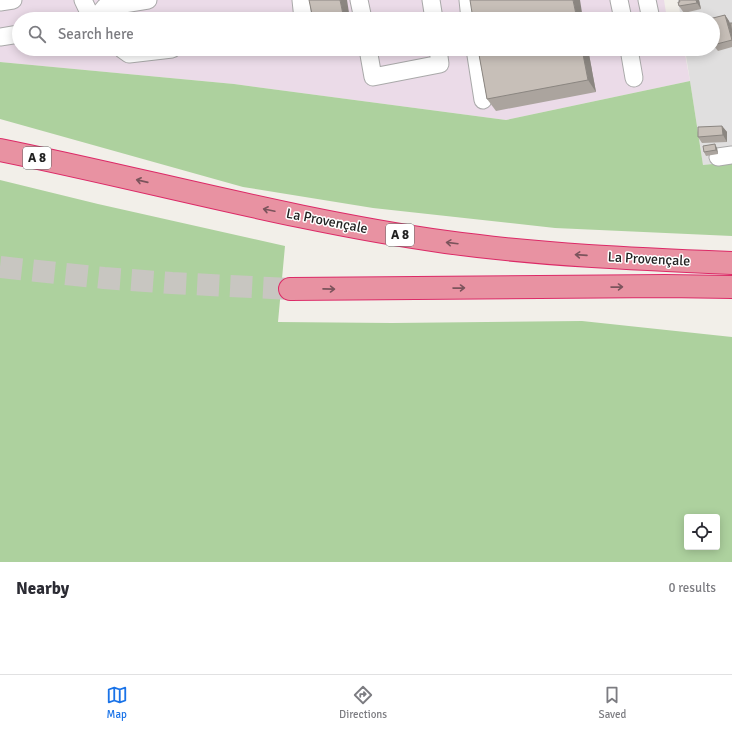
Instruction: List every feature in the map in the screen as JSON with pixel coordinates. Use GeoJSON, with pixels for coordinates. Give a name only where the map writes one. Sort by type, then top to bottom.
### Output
{"type":"FeatureCollection","features":[{"type":"Feature","properties":{"kind":"highway","name":"La Provençale"},"geometry":{"type":"LineString","coordinates":[[0,150],[74,165],[318,220],[446,242],[493,248],[623,258],[732,263]]}},
{"type":"Feature","properties":{"kind":"highway","name":"La Provençale"},"geometry":{"type":"LineString","coordinates":[[290,289],[665,286],[732,287]]}},
{"type":"Feature","properties":{"kind":"lane"},"geometry":{"type":"LineString","coordinates":[[0,2],[13,0]]}},
{"type":"Feature","properties":{"kind":"lane"},"geometry":{"type":"LineString","coordinates":[[83,0],[90,12]]}},
{"type":"Feature","properties":{"kind":"lane"},"geometry":{"type":"LineString","coordinates":[[101,12],[105,8],[148,0]]}},
{"type":"Feature","properties":{"kind":"lane"},"geometry":{"type":"LineString","coordinates":[[301,0],[302,12]]}},
{"type":"Feature","properties":{"kind":"lane"},"geometry":{"type":"LineString","coordinates":[[359,0],[361,12]]}},
{"type":"Feature","properties":{"kind":"lane"},"geometry":{"type":"LineString","coordinates":[[431,0],[433,12]]}},
{"type":"Feature","properties":{"kind":"lane"},"geometry":{"type":"LineString","coordinates":[[468,0],[469,12]]}},
{"type":"Feature","properties":{"kind":"lane"},"geometry":{"type":"LineString","coordinates":[[619,0],[622,12]]}},
{"type":"Feature","properties":{"kind":"lane"},"geometry":{"type":"LineString","coordinates":[[647,0],[650,12]]}},
{"type":"Feature","properties":{"kind":"lane"},"geometry":{"type":"LineString","coordinates":[[0,36],[12,35]]}},
{"type":"Feature","properties":{"kind":"lane"},"geometry":{"type":"LineString","coordinates":[[369,56],[373,76],[440,64],[439,56]]}},
{"type":"Feature","properties":{"kind":"lane"},"geometry":{"type":"LineString","coordinates":[[476,56],[482,100]]}},
{"type":"Feature","properties":{"kind":"lane"},"geometry":{"type":"LineString","coordinates":[[630,56],[634,78]]}},
{"type":"Feature","properties":{"kind":"shaded area"},"geometry":{"type":"Polygon","coordinates":[[[0,0],[664,0],[666,12],[12,12],[12,56],[685,56],[690,81],[506,120],[234,84],[0,62],[0,0]]]}},
{"type":"Feature","properties":{"kind":"shaded area"},"geometry":{"type":"Polygon","coordinates":[[[678,0],[732,0],[732,162],[703,165],[686,56],[720,56],[720,12],[680,12],[678,0]]]}},
{"type":"Feature","properties":{"kind":"green space"},"geometry":{"type":"Polygon","coordinates":[[[0,62],[234,84],[506,120],[690,81],[703,165],[732,162],[732,236],[555,228],[373,208],[243,187],[0,119],[0,62]]]}},
{"type":"Feature","properties":{"kind":"green space"},"geometry":{"type":"Polygon","coordinates":[[[0,180],[98,204],[285,246],[278,322],[392,323],[582,321],[732,337],[732,562],[0,562],[0,180]]]}},
{"type":"Feature","properties":{"kind":"building"},"geometry":{"type":"Polygon","coordinates":[[[309,0],[340,0],[343,12],[312,12],[309,0]]]}},
{"type":"Feature","properties":{"kind":"building"},"geometry":{"type":"Polygon","coordinates":[[[470,0],[573,0],[576,12],[472,12],[470,0]]]}},
{"type":"Feature","properties":{"kind":"building"},"geometry":{"type":"Polygon","coordinates":[[[679,0],[696,0],[697,3],[679,6],[679,0]]]}},
{"type":"Feature","properties":{"kind":"building"},"geometry":{"type":"Polygon","coordinates":[[[725,15],[732,40],[720,43],[720,16],[725,15]]]}},
{"type":"Feature","properties":{"kind":"building"},"geometry":{"type":"Polygon","coordinates":[[[479,56],[583,56],[588,80],[487,99],[479,56]]]}},
{"type":"Feature","properties":{"kind":"building"},"geometry":{"type":"Polygon","coordinates":[[[722,126],[723,135],[698,137],[698,127],[722,126]]]}},
{"type":"Feature","properties":{"kind":"building"},"geometry":{"type":"Polygon","coordinates":[[[715,144],[716,150],[704,152],[703,146],[715,144]]]}},
{"type":"Feature","properties":{"kind":"tunnel"},"geometry":{"type":"LineString","coordinates":[[0,267],[104,278],[290,289]]}}]}
